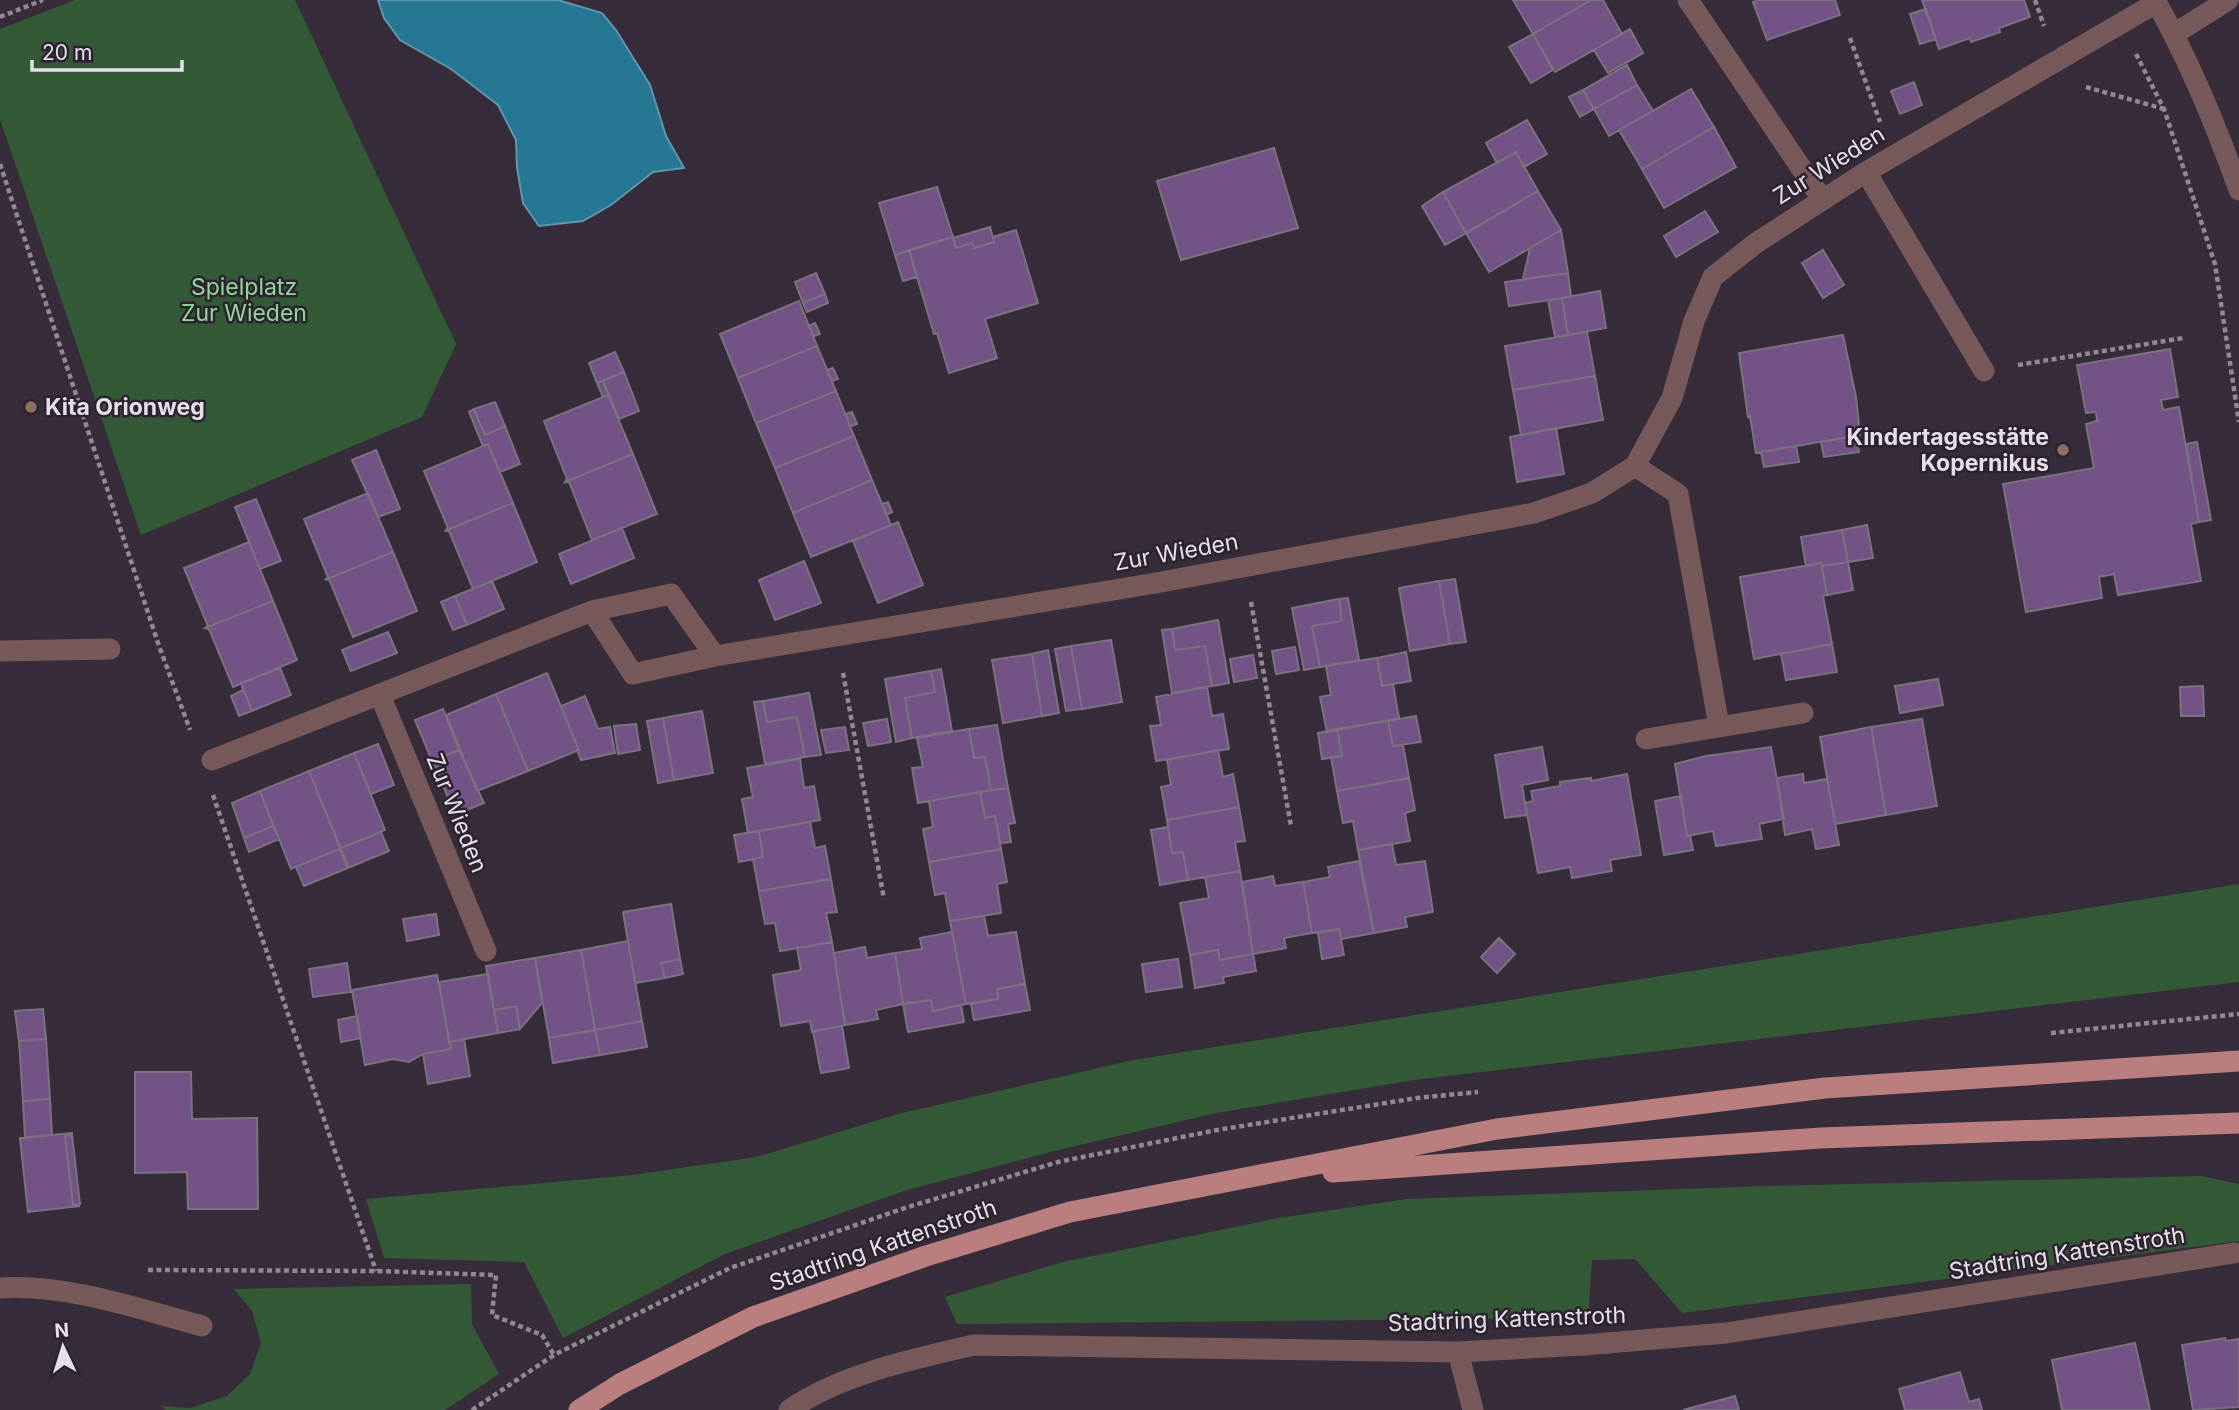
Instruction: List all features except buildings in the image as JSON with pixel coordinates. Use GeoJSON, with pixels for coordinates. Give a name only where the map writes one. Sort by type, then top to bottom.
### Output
{"type":"FeatureCollection","features":[{"type":"Feature","properties":{"kind":"main road","name":"Stadtring Kattenstroth"},"geometry":{"type":"LineString","coordinates":[[579,1410],[620,1384],[753,1317],[926,1256],[1070,1212],[1497,1129],[1825,1088],[2239,1061]]}},
{"type":"Feature","properties":{"kind":"main road","name":"Stadtring Kattenstroth"},"geometry":{"type":"LineString","coordinates":[[1223,1181],[1496,1159],[1821,1138],[2239,1123]]}},
{"type":"Feature","properties":{"kind":"street"},"geometry":{"type":"LineString","coordinates":[[1688,0],[1822,200]]}},
{"type":"Feature","properties":{"kind":"street"},"geometry":{"type":"LineString","coordinates":[[2174,34],[2228,0]]}},
{"type":"Feature","properties":{"kind":"street"},"geometry":{"type":"LineString","coordinates":[[2156,1],[2218,131],[2239,190]]}},
{"type":"Feature","properties":{"kind":"street","name":"Zur Wieden"},"geometry":{"type":"LineString","coordinates":[[592,611],[633,674],[715,656],[1245,566],[1534,513],[1592,493],[1635,466],[1672,398],[1694,321],[1713,278],[1756,243],[1866,172],[2156,1]]}},
{"type":"Feature","properties":{"kind":"street"},"geometry":{"type":"LineString","coordinates":[[1866,172],[1984,371]]}},
{"type":"Feature","properties":{"kind":"street"},"geometry":{"type":"LineString","coordinates":[[1635,466],[1678,494],[1719,726]]}},
{"type":"Feature","properties":{"kind":"street"},"geometry":{"type":"LineString","coordinates":[[212,760],[592,611],[671,594],[715,656]]}},
{"type":"Feature","properties":{"kind":"street"},"geometry":{"type":"LineString","coordinates":[[0,651],[110,649]]}},
{"type":"Feature","properties":{"kind":"street","name":"Zur Wieden"},"geometry":{"type":"LineString","coordinates":[[380,695],[486,951]]}},
{"type":"Feature","properties":{"kind":"street"},"geometry":{"type":"LineString","coordinates":[[1646,739],[1803,713]]}},
{"type":"Feature","properties":{"kind":"street","name":"Stadtring Kattenstroth"},"geometry":{"type":"LineString","coordinates":[[789,1410],[810,1395],[900,1362],[974,1345],[1458,1352],[1726,1333],[2234,1253]]}},
{"type":"Feature","properties":{"kind":"street"},"geometry":{"type":"LineString","coordinates":[[0,1288],[29,1287],[105,1300],[202,1326]]}},
{"type":"Feature","properties":{"kind":"street"},"geometry":{"type":"LineString","coordinates":[[1458,1352],[1473,1410]]}},
{"type":"Feature","properties":{"kind":"path"},"geometry":{"type":"LineString","coordinates":[[0,17],[43,0]]}},
{"type":"Feature","properties":{"kind":"path"},"geometry":{"type":"LineString","coordinates":[[2120,23],[2164,108],[2215,264],[2239,422]]}},
{"type":"Feature","properties":{"kind":"path"},"geometry":{"type":"LineString","coordinates":[[1850,37],[1892,156]]}},
{"type":"Feature","properties":{"kind":"path"},"geometry":{"type":"LineString","coordinates":[[2057,59],[2074,84],[2164,108]]}},
{"type":"Feature","properties":{"kind":"path"},"geometry":{"type":"LineString","coordinates":[[0,164],[154,629],[194,741]]}},
{"type":"Feature","properties":{"kind":"path"},"geometry":{"type":"LineString","coordinates":[[1984,371],[2183,338]]}},
{"type":"Feature","properties":{"kind":"path"},"geometry":{"type":"LineString","coordinates":[[1245,566],[1291,825]]}},
{"type":"Feature","properties":{"kind":"path"},"geometry":{"type":"LineString","coordinates":[[836,636],[884,899]]}},
{"type":"Feature","properties":{"kind":"path"},"geometry":{"type":"LineString","coordinates":[[212,791],[376,1271]]}},
{"type":"Feature","properties":{"kind":"path"},"geometry":{"type":"LineString","coordinates":[[105,1300],[141,1270],[376,1271],[496,1275],[492,1315],[542,1335],[554,1355]]}},
{"type":"Feature","properties":{"kind":"green space","name":"Spielplatz Zur Wieden"},"geometry":{"type":"Polygon","coordinates":[[[75,0],[295,0],[456,344],[422,417],[141,535],[0,119],[0,29],[75,0]]]}},
{"type":"Feature","properties":{"kind":"green space"},"geometry":{"type":"Polygon","coordinates":[[[2239,884],[2239,982],[1414,1080],[1216,1113],[1054,1151],[904,1191],[725,1254],[563,1338],[524,1262],[384,1258],[366,1199],[632,1175],[757,1157],[898,1114],[1133,1060],[2239,884]]]}},
{"type":"Feature","properties":{"kind":"green space"},"geometry":{"type":"Polygon","coordinates":[[[2201,1176],[2239,1184],[2239,1241],[1682,1313],[1635,1259],[1592,1260],[1588,1318],[957,1324],[945,1297],[1063,1262],[1279,1218],[1406,1199],[1766,1186],[2201,1176]]]}},
{"type":"Feature","properties":{"kind":"green space"},"geometry":{"type":"Polygon","coordinates":[[[471,1284],[472,1324],[499,1374],[445,1410],[166,1410],[161,1406],[191,1408],[227,1396],[250,1374],[261,1343],[252,1311],[234,1289],[471,1284]]]}},
{"type":"Feature","properties":{"kind":"water"},"geometry":{"type":"Polygon","coordinates":[[[378,0],[558,0],[602,13],[616,30],[650,85],[666,136],[684,168],[653,172],[611,205],[583,221],[539,226],[523,203],[516,140],[498,105],[451,69],[400,40],[384,18],[378,0]]]}},
{"type":"Feature","properties":{"kind":"place","name":"Kita Orionweg"},"geometry":{"type":"Point","coordinates":[31,407]}},
{"type":"Feature","properties":{"kind":"place","name":"Kindertagesstätte Kopernikus"},"geometry":{"type":"Point","coordinates":[2063,450]}}]}
